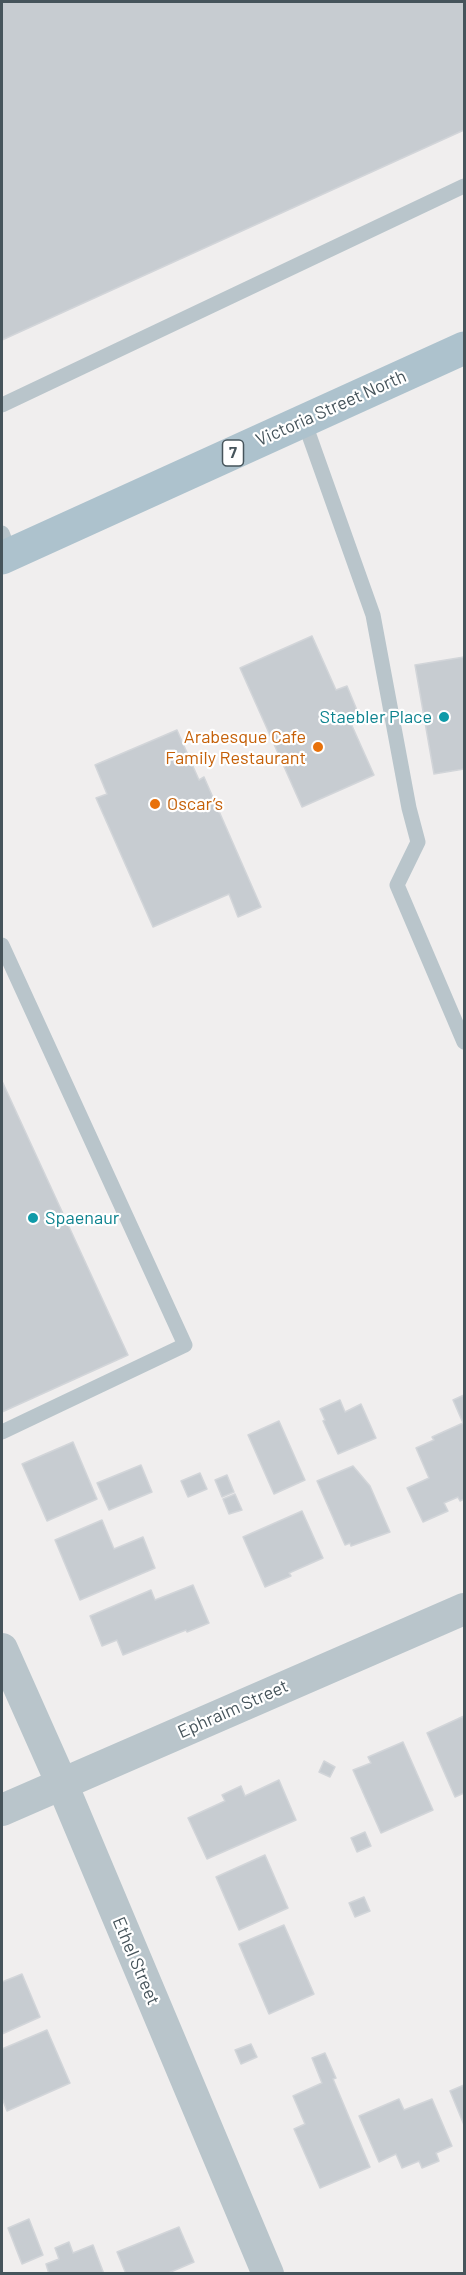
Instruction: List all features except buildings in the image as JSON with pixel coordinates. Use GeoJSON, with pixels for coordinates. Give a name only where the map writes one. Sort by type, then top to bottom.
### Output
{"type":"FeatureCollection","features":[{"type":"Feature","properties":{"kind":"main road","name":"Victoria Street North"},"geometry":{"type":"LineString","coordinates":[[4,548],[304,421],[465,348]]}},
{"type":"Feature","properties":{"kind":"street","name":"Ephraim Street"},"geometry":{"type":"LineString","coordinates":[[2,1810],[465,1609]]}},
{"type":"Feature","properties":{"kind":"street","name":"Ethel Street"},"geometry":{"type":"LineString","coordinates":[[2,1649],[62,1784],[268,2274]]}},
{"type":"Feature","properties":{"kind":"lane"},"geometry":{"type":"LineString","coordinates":[[2,405],[465,186]]}},
{"type":"Feature","properties":{"kind":"lane"},"geometry":{"type":"LineString","coordinates":[[304,421],[373,615],[409,808],[418,842],[397,885],[465,1042]]}},
{"type":"Feature","properties":{"kind":"lane"},"geometry":{"type":"LineString","coordinates":[[2,945],[185,1346],[2,1432]]}},
{"type":"Feature","properties":{"kind":"place","name":"Staebler Place"},"geometry":{"type":"Point","coordinates":[444,717]}},
{"type":"Feature","properties":{"kind":"place","name":"Arabesque Cafe Family Restaurant"},"geometry":{"type":"Point","coordinates":[318,747]}},
{"type":"Feature","properties":{"kind":"place","name":"Oscar’s"},"geometry":{"type":"Point","coordinates":[155,804]}},
{"type":"Feature","properties":{"kind":"place","name":"Spaenaur"},"geometry":{"type":"Point","coordinates":[33,1218]}}]}
